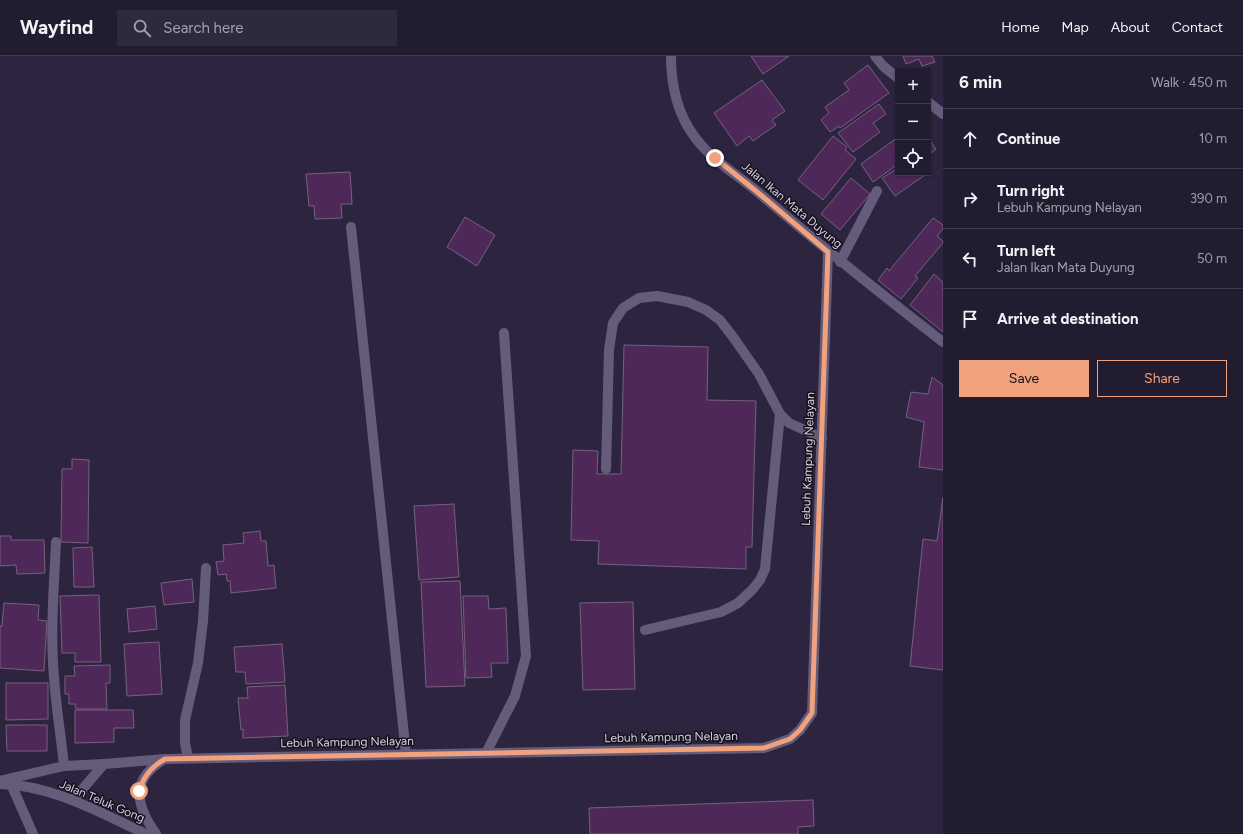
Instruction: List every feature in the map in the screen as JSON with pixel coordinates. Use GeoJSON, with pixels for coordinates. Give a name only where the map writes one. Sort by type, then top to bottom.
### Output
{"type":"FeatureCollection","features":[{"type":"Feature","properties":{"kind":"street","name":"Jalan Ikan Mata Duyung"},"geometry":{"type":"LineString","coordinates":[[671,56],[674,90],[679,109],[685,123],[702,147],[840,262],[943,342]]}},
{"type":"Feature","properties":{"kind":"street"},"geometry":{"type":"LineString","coordinates":[[875,56],[883,66],[895,76]]}},
{"type":"Feature","properties":{"kind":"street"},"geometry":{"type":"LineString","coordinates":[[930,104],[943,114]]}},
{"type":"Feature","properties":{"kind":"street"},"geometry":{"type":"LineString","coordinates":[[840,262],[877,191]]}},
{"type":"Feature","properties":{"kind":"street"},"geometry":{"type":"LineString","coordinates":[[351,227],[406,754]]}},
{"type":"Feature","properties":{"kind":"street","name":"Lebuh Kampung Nelayan"},"geometry":{"type":"LineString","coordinates":[[0,782],[64,766],[165,759],[764,748],[790,739],[800,730],[812,713],[828,252]]}},
{"type":"Feature","properties":{"kind":"street"},"geometry":{"type":"LineString","coordinates":[[606,469],[609,350],[613,323],[623,308],[638,298],[657,296],[688,302],[706,310],[720,320],[759,374],[780,414],[789,423],[822,438]]}},
{"type":"Feature","properties":{"kind":"street"},"geometry":{"type":"LineString","coordinates":[[486,753],[515,696],[526,656],[504,333]]}},
{"type":"Feature","properties":{"kind":"street"},"geometry":{"type":"LineString","coordinates":[[645,630],[721,612],[738,603],[760,580],[765,569],[780,414]]}},
{"type":"Feature","properties":{"kind":"street"},"geometry":{"type":"LineString","coordinates":[[56,542],[54,675],[56,708],[62,742],[64,766]]}},
{"type":"Feature","properties":{"kind":"street"},"geometry":{"type":"LineString","coordinates":[[188,758],[185,743],[185,720],[198,664],[203,621],[206,568]]}},
{"type":"Feature","properties":{"kind":"street"},"geometry":{"type":"LineString","coordinates":[[156,834],[142,810],[139,800],[139,791],[146,774],[156,764],[165,759]]}},
{"type":"Feature","properties":{"kind":"street"},"geometry":{"type":"LineString","coordinates":[[73,800],[104,764]]}},
{"type":"Feature","properties":{"kind":"street","name":"Jalan Teluk Gong"},"geometry":{"type":"LineString","coordinates":[[0,782],[34,787],[73,800],[146,834]]}},
{"type":"Feature","properties":{"kind":"street"},"geometry":{"type":"LineString","coordinates":[[11,784],[33,834]]}},
{"type":"Feature","properties":{"kind":"building"},"geometry":{"type":"Polygon","coordinates":[[[751,56],[789,56],[763,74],[751,56]]]}},
{"type":"Feature","properties":{"kind":"building"},"geometry":{"type":"Polygon","coordinates":[[[903,56],[932,56],[935,62],[922,66],[919,59],[906,64],[903,56]]]}},
{"type":"Feature","properties":{"kind":"building"},"geometry":{"type":"Polygon","coordinates":[[[868,65],[889,93],[840,128],[839,126],[830,132],[821,120],[829,113],[825,107],[849,90],[844,83],[868,65]]]}},
{"type":"Feature","properties":{"kind":"building"},"geometry":{"type":"Polygon","coordinates":[[[762,80],[785,111],[772,120],[776,125],[753,141],[749,136],[737,146],[714,113],[762,80]]]}},
{"type":"Feature","properties":{"kind":"building"},"geometry":{"type":"Polygon","coordinates":[[[879,104],[886,114],[873,123],[880,132],[853,152],[838,133],[879,104]]]}},
{"type":"Feature","properties":{"kind":"building"},"geometry":{"type":"Polygon","coordinates":[[[833,136],[847,147],[845,150],[856,159],[823,200],[798,180],[833,136]]]}},
{"type":"Feature","properties":{"kind":"building"},"geometry":{"type":"Polygon","coordinates":[[[895,139],[895,166],[873,182],[861,164],[895,139]]]}},
{"type":"Feature","properties":{"kind":"building"},"geometry":{"type":"Polygon","coordinates":[[[931,142],[936,149],[931,153],[931,142]]]}},
{"type":"Feature","properties":{"kind":"building"},"geometry":{"type":"Polygon","coordinates":[[[895,170],[895,176],[924,176],[895,196],[882,178],[895,170]]]}},
{"type":"Feature","properties":{"kind":"building"},"geometry":{"type":"Polygon","coordinates":[[[350,172],[352,204],[341,204],[342,218],[315,219],[314,206],[309,206],[306,174],[350,172]]]}},
{"type":"Feature","properties":{"kind":"building"},"geometry":{"type":"Polygon","coordinates":[[[851,178],[870,194],[840,230],[821,214],[851,178]]]}},
{"type":"Feature","properties":{"kind":"building"},"geometry":{"type":"Polygon","coordinates":[[[465,217],[495,235],[477,266],[447,247],[465,217]]]}},
{"type":"Feature","properties":{"kind":"building"},"geometry":{"type":"Polygon","coordinates":[[[933,218],[943,225],[943,229],[937,236],[943,241],[943,243],[915,276],[918,278],[901,299],[878,280],[887,268],[889,271],[933,218]]]}},
{"type":"Feature","properties":{"kind":"building"},"geometry":{"type":"Polygon","coordinates":[[[934,274],[943,282],[943,332],[910,305],[934,274]]]}},
{"type":"Feature","properties":{"kind":"building"},"geometry":{"type":"Polygon","coordinates":[[[624,345],[708,347],[707,400],[756,401],[752,547],[746,547],[746,569],[598,564],[599,541],[571,540],[573,450],[598,451],[597,474],[621,474],[624,345]]]}},
{"type":"Feature","properties":{"kind":"building"},"geometry":{"type":"Polygon","coordinates":[[[932,377],[943,385],[943,470],[919,467],[924,422],[906,417],[911,392],[928,394],[932,377]]]}},
{"type":"Feature","properties":{"kind":"building"},"geometry":{"type":"Polygon","coordinates":[[[72,459],[89,460],[88,543],[61,542],[62,469],[72,469],[72,459]]]}},
{"type":"Feature","properties":{"kind":"building"},"geometry":{"type":"Polygon","coordinates":[[[943,497],[943,670],[910,666],[923,539],[937,541],[943,497]]]}},
{"type":"Feature","properties":{"kind":"building"},"geometry":{"type":"Polygon","coordinates":[[[454,504],[459,577],[419,580],[414,506],[454,504]]]}},
{"type":"Feature","properties":{"kind":"building"},"geometry":{"type":"Polygon","coordinates":[[[260,531],[261,541],[266,541],[268,566],[274,565],[276,588],[231,593],[230,581],[227,581],[226,574],[218,575],[216,562],[224,561],[223,545],[244,543],[243,533],[260,531]]]}},
{"type":"Feature","properties":{"kind":"building"},"geometry":{"type":"Polygon","coordinates":[[[0,536],[11,536],[11,540],[44,540],[45,573],[17,574],[16,565],[0,566],[0,536]]]}},
{"type":"Feature","properties":{"kind":"building"},"geometry":{"type":"Polygon","coordinates":[[[92,547],[94,587],[74,587],[73,548],[92,547]]]}},
{"type":"Feature","properties":{"kind":"building"},"geometry":{"type":"Polygon","coordinates":[[[192,579],[194,602],[164,605],[161,583],[192,579]]]}},
{"type":"Feature","properties":{"kind":"building"},"geometry":{"type":"Polygon","coordinates":[[[460,581],[465,686],[426,687],[421,582],[460,581]]]}},
{"type":"Feature","properties":{"kind":"building"},"geometry":{"type":"Polygon","coordinates":[[[99,595],[101,662],[75,662],[75,653],[62,653],[60,596],[99,595]]]}},
{"type":"Feature","properties":{"kind":"building"},"geometry":{"type":"Polygon","coordinates":[[[463,596],[488,596],[489,609],[506,608],[508,663],[491,663],[492,677],[466,678],[463,596]]]}},
{"type":"Feature","properties":{"kind":"building"},"geometry":{"type":"Polygon","coordinates":[[[633,602],[635,689],[583,690],[580,603],[633,602]]]}},
{"type":"Feature","properties":{"kind":"building"},"geometry":{"type":"Polygon","coordinates":[[[4,603],[39,605],[38,620],[47,621],[44,671],[0,668],[0,626],[2,626],[4,603]]]}},
{"type":"Feature","properties":{"kind":"building"},"geometry":{"type":"Polygon","coordinates":[[[155,606],[157,629],[129,632],[127,609],[155,606]]]}},
{"type":"Feature","properties":{"kind":"building"},"geometry":{"type":"Polygon","coordinates":[[[159,642],[162,694],[127,696],[124,644],[159,642]]]}},
{"type":"Feature","properties":{"kind":"building"},"geometry":{"type":"Polygon","coordinates":[[[282,644],[285,682],[246,684],[245,672],[236,672],[234,647],[282,644]]]}},
{"type":"Feature","properties":{"kind":"building"},"geometry":{"type":"Polygon","coordinates":[[[110,665],[110,683],[106,683],[107,709],[76,709],[75,704],[69,704],[69,694],[65,694],[65,676],[75,676],[74,666],[110,665]]]}},
{"type":"Feature","properties":{"kind":"building"},"geometry":{"type":"Polygon","coordinates":[[[6,683],[48,683],[48,719],[6,720],[6,683]]]}},
{"type":"Feature","properties":{"kind":"building"},"geometry":{"type":"Polygon","coordinates":[[[285,685],[288,736],[243,738],[238,698],[248,698],[247,687],[285,685]]]}},
{"type":"Feature","properties":{"kind":"building"},"geometry":{"type":"Polygon","coordinates":[[[75,710],[133,710],[134,728],[114,728],[114,742],[75,743],[75,710]]]}},
{"type":"Feature","properties":{"kind":"building"},"geometry":{"type":"Polygon","coordinates":[[[6,725],[47,725],[47,751],[7,751],[6,725]]]}},
{"type":"Feature","properties":{"kind":"building"},"geometry":{"type":"Polygon","coordinates":[[[813,800],[814,826],[798,827],[798,834],[590,834],[589,808],[813,800]]]}},
{"type":"Feature","properties":{"kind":"route"},"geometry":{"type":"LineString","coordinates":[[139,791],[146,774],[156,764],[165,759],[764,748],[790,739],[800,730],[812,713],[828,252],[715,158]]}}]}
